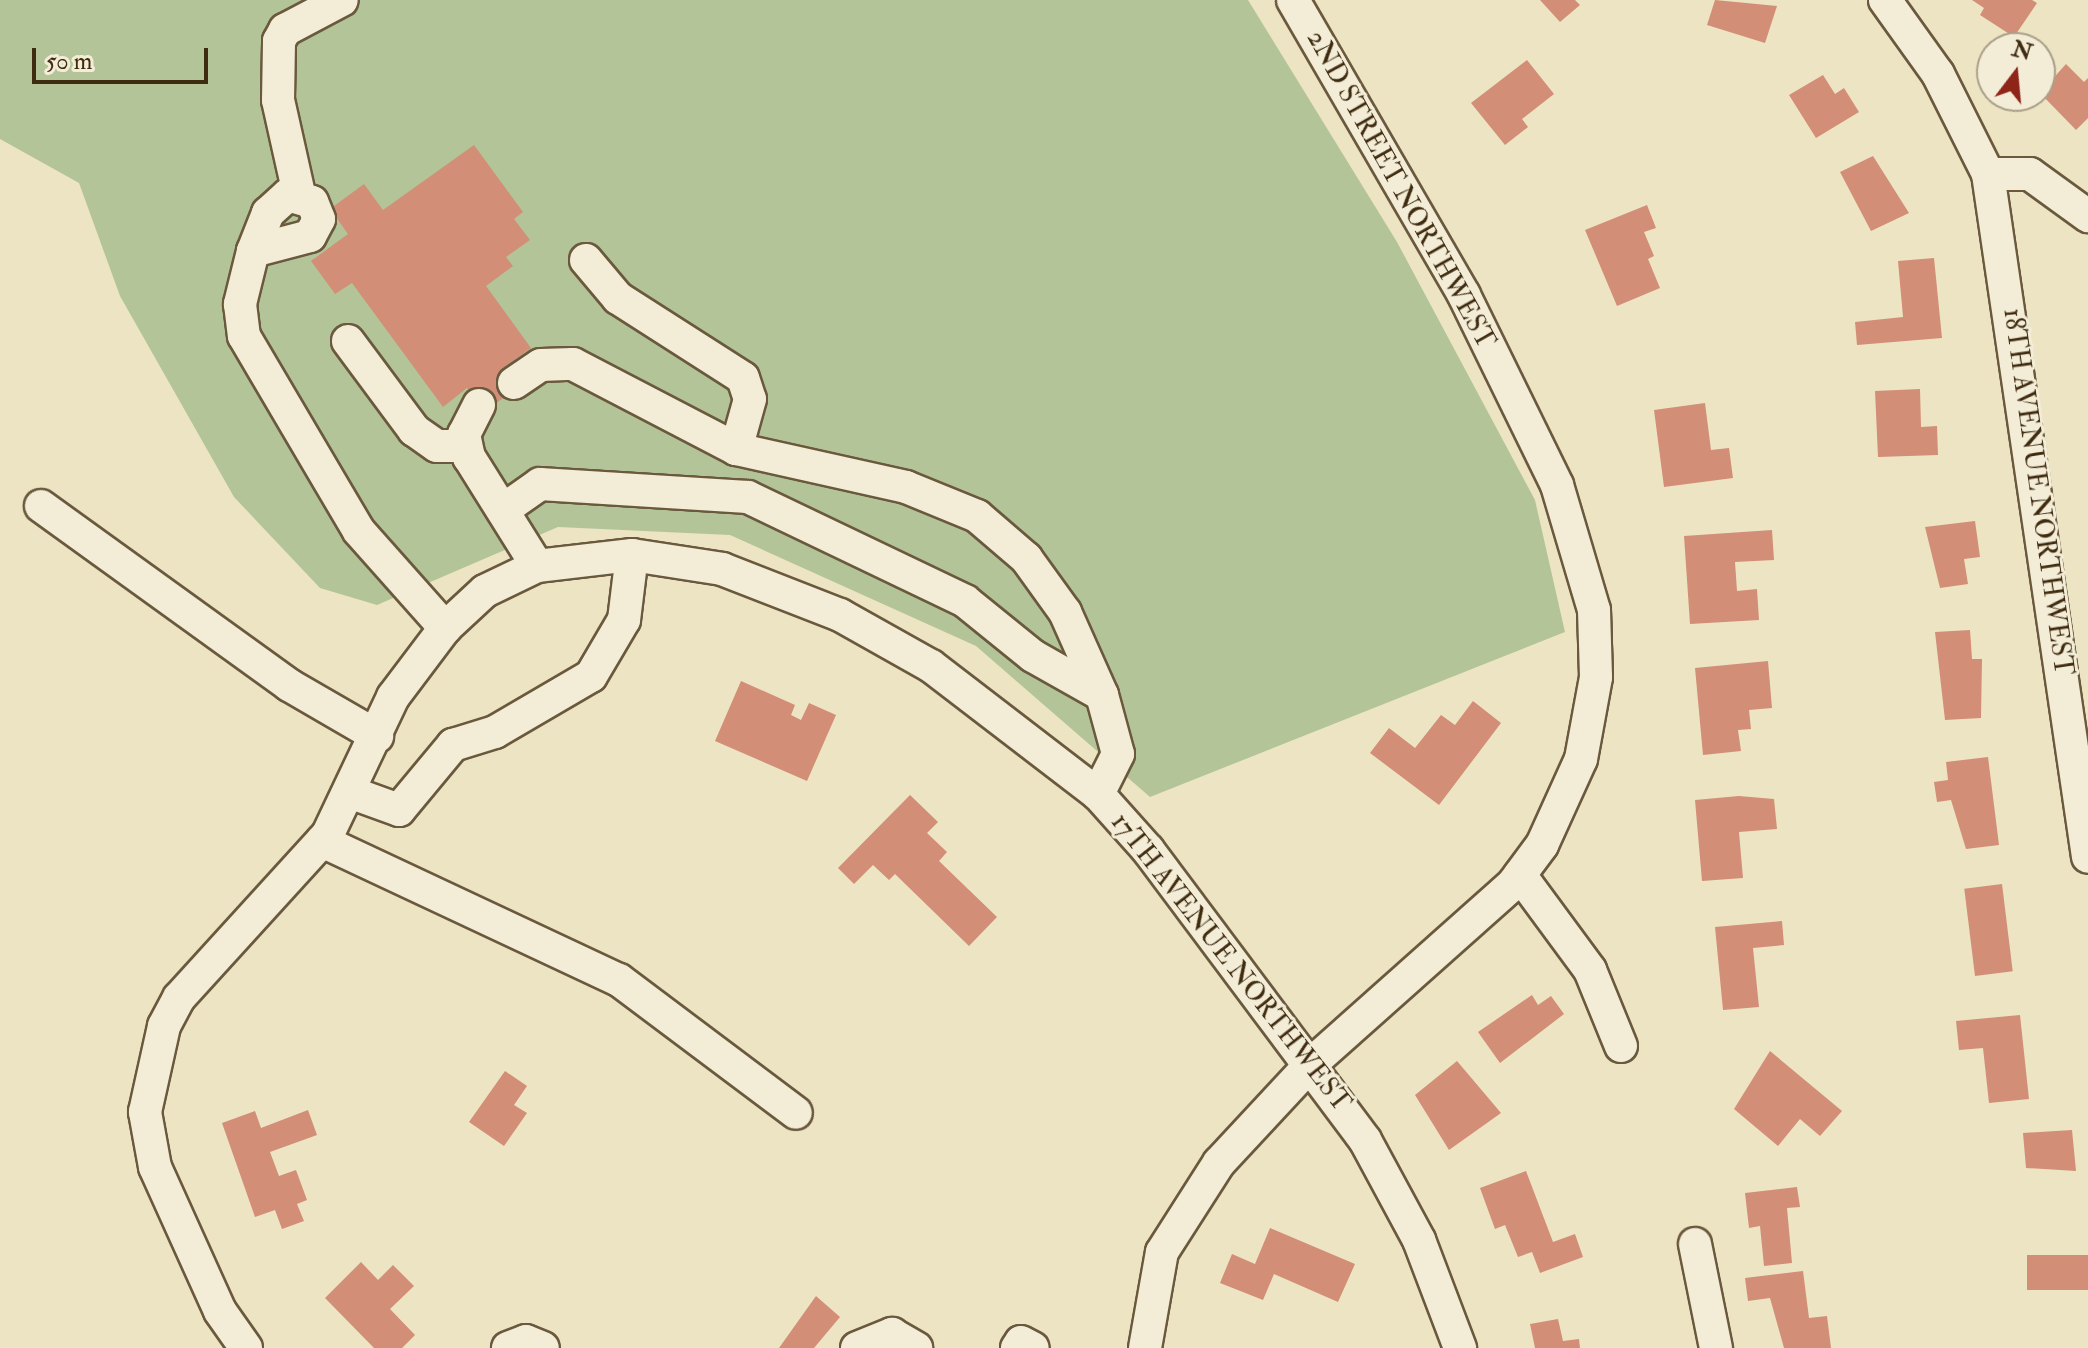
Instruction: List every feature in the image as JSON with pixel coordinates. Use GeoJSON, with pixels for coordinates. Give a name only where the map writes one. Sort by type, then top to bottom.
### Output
{"type":"FeatureCollection","features":[{"type":"Feature","properties":{"kind":"street"},"geometry":{"type":"LineString","coordinates":[[253,251],[310,236],[319,219],[299,194],[278,100],[279,41],[285,30],[342,0]]}},
{"type":"Feature","properties":{"kind":"street","name":"2ND STREET NORTHWEST"},"geometry":{"type":"LineString","coordinates":[[1145,1348],[1152,1284],[1168,1237],[1219,1163],[1311,1064],[1520,875],[1557,818],[1589,728],[1597,643],[1582,558],[1541,449],[1464,295],[1293,0]]}},
{"type":"Feature","properties":{"kind":"street","name":"18TH AVENUE NORTHWEST"},"geometry":{"type":"LineString","coordinates":[[1885,0],[1938,74],[1988,174],[2088,857]]}},
{"type":"Feature","properties":{"kind":"street"},"geometry":{"type":"LineString","coordinates":[[1988,174],[2030,174],[2088,216]]}},
{"type":"Feature","properties":{"kind":"street"},"geometry":{"type":"LineString","coordinates":[[299,194],[277,200],[253,251],[240,304],[244,336],[359,531],[445,628]]}},
{"type":"Feature","properties":{"kind":"street"},"geometry":{"type":"LineString","coordinates":[[586,260],[618,298],[743,378],[750,399],[736,449]]}},
{"type":"Feature","properties":{"kind":"street"},"geometry":{"type":"LineString","coordinates":[[348,341],[414,430],[437,446],[466,446]]}},
{"type":"Feature","properties":{"kind":"street"},"geometry":{"type":"LineString","coordinates":[[514,383],[550,362],[573,364],[736,449],[823,473],[948,500],[999,533],[1065,612],[1102,695],[1118,754],[1098,794]]}},
{"type":"Feature","properties":{"kind":"street"},"geometry":{"type":"LineString","coordinates":[[479,405],[467,423],[466,446],[537,566]]}},
{"type":"Feature","properties":{"kind":"street"},"geometry":{"type":"LineString","coordinates":[[806,522],[823,473]]}},
{"type":"Feature","properties":{"kind":"street"},"geometry":{"type":"LineString","coordinates":[[503,510],[540,484],[609,485],[748,497],[806,522],[965,601],[1033,656],[1102,695]]}},
{"type":"Feature","properties":{"kind":"street"},"geometry":{"type":"LineString","coordinates":[[41,506],[289,685],[377,736]]}},
{"type":"Feature","properties":{"kind":"street"},"geometry":{"type":"LineString","coordinates":[[352,793],[399,810],[453,745],[495,732],[591,676],[610,654],[624,620],[632,555]]}},
{"type":"Feature","properties":{"kind":"street","name":"17TH AVENUE NORTHWEST"},"geometry":{"type":"LineString","coordinates":[[246,1348],[220,1311],[170,1203],[145,1112],[153,1058],[179,998],[322,841],[352,793],[400,687],[445,628],[485,591],[537,566],[632,555],[722,569],[840,615],[931,666],[1098,794],[1311,1064],[1399,1197],[1460,1348]]}},
{"type":"Feature","properties":{"kind":"street"},"geometry":{"type":"LineString","coordinates":[[322,841],[619,980],[796,1113]]}},
{"type":"Feature","properties":{"kind":"street"},"geometry":{"type":"LineString","coordinates":[[1520,875],[1590,970],[1621,1046]]}},
{"type":"Feature","properties":{"kind":"street"},"geometry":{"type":"LineString","coordinates":[[1695,1244],[1716,1348]]}},
{"type":"Feature","properties":{"kind":"street"},"geometry":{"type":"LineString","coordinates":[[857,1348],[892,1334],[916,1348]]}},
{"type":"Feature","properties":{"kind":"street"},"geometry":{"type":"LineString","coordinates":[[508,1348],[526,1341],[543,1348]]}},
{"type":"Feature","properties":{"kind":"street"},"geometry":{"type":"LineString","coordinates":[[1017,1348],[1021,1342],[1033,1348]]}},
{"type":"Feature","properties":{"kind":"green space"},"geometry":{"type":"Polygon","coordinates":[[[0,0],[1248,0],[1397,242],[1535,500],[1565,632],[1150,797],[976,646],[730,535],[558,527],[377,605],[320,588],[234,497],[120,296],[79,183],[0,139],[0,0]]]}},
{"type":"Feature","properties":{"kind":"building"},"geometry":{"type":"Polygon","coordinates":[[[1540,0],[1575,0],[1580,5],[1560,22],[1540,0]]]}},
{"type":"Feature","properties":{"kind":"building"},"geometry":{"type":"Polygon","coordinates":[[[1715,0],[1777,6],[1765,43],[1707,25],[1715,0]]]}},
{"type":"Feature","properties":{"kind":"building"},"geometry":{"type":"Polygon","coordinates":[[[1972,0],[2032,0],[2037,3],[2017,32],[2006,32],[1980,15],[1984,8],[1972,0]]]}},
{"type":"Feature","properties":{"kind":"building"},"geometry":{"type":"Polygon","coordinates":[[[1527,60],[1554,94],[1522,119],[1528,127],[1505,145],[1471,103],[1527,60]]]}},
{"type":"Feature","properties":{"kind":"building"},"geometry":{"type":"Polygon","coordinates":[[[2066,64],[2084,82],[2088,78],[2088,118],[2076,130],[2056,109],[2056,75],[2066,64]]]}},
{"type":"Feature","properties":{"kind":"building"},"geometry":{"type":"Polygon","coordinates":[[[1823,75],[1835,94],[1844,88],[1859,112],[1816,138],[1789,95],[1823,75]]]}},
{"type":"Feature","properties":{"kind":"building"},"geometry":{"type":"Polygon","coordinates":[[[474,145],[523,212],[514,219],[530,240],[506,257],[513,266],[486,286],[531,348],[503,368],[518,387],[484,412],[467,388],[443,407],[352,283],[335,294],[311,261],[348,234],[330,209],[364,184],[383,210],[474,145]]]}},
{"type":"Feature","properties":{"kind":"building"},"geometry":{"type":"Polygon","coordinates":[[[1873,156],[1909,213],[1871,231],[1840,172],[1873,156]]]}},
{"type":"Feature","properties":{"kind":"building"},"geometry":{"type":"Polygon","coordinates":[[[1647,205],[1656,228],[1644,232],[1654,256],[1648,259],[1660,288],[1617,306],[1585,230],[1647,205]]]}},
{"type":"Feature","properties":{"kind":"building"},"geometry":{"type":"Polygon","coordinates":[[[1934,258],[1942,338],[1857,345],[1855,322],[1903,317],[1898,261],[1934,258]]]}},
{"type":"Feature","properties":{"kind":"building"},"geometry":{"type":"Polygon","coordinates":[[[1920,389],[1921,427],[1937,426],[1938,455],[1878,457],[1875,391],[1920,389]]]}},
{"type":"Feature","properties":{"kind":"building"},"geometry":{"type":"Polygon","coordinates":[[[1705,403],[1711,450],[1729,448],[1733,478],[1664,487],[1654,410],[1705,403]]]}},
{"type":"Feature","properties":{"kind":"building"},"geometry":{"type":"Polygon","coordinates":[[[1975,521],[1980,557],[1964,559],[1968,584],[1940,588],[1925,527],[1975,521]]]}},
{"type":"Feature","properties":{"kind":"building"},"geometry":{"type":"Polygon","coordinates":[[[1772,530],[1774,560],[1735,562],[1737,591],[1757,589],[1759,620],[1690,624],[1684,536],[1772,530]]]}},
{"type":"Feature","properties":{"kind":"building"},"geometry":{"type":"Polygon","coordinates":[[[1970,630],[1972,659],[1982,659],[1981,718],[1945,720],[1935,632],[1970,630]]]}},
{"type":"Feature","properties":{"kind":"building"},"geometry":{"type":"Polygon","coordinates":[[[1768,661],[1772,708],[1749,710],[1751,729],[1738,730],[1741,751],[1703,755],[1695,668],[1768,661]]]}},
{"type":"Feature","properties":{"kind":"building"},"geometry":{"type":"Polygon","coordinates":[[[741,681],[795,705],[791,715],[801,720],[809,703],[836,715],[807,781],[715,741],[741,681]]]}},
{"type":"Feature","properties":{"kind":"building"},"geometry":{"type":"Polygon","coordinates":[[[1473,701],[1501,723],[1439,805],[1370,753],[1389,728],[1415,748],[1441,715],[1455,725],[1473,701]]]}},
{"type":"Feature","properties":{"kind":"building"},"geometry":{"type":"Polygon","coordinates":[[[1988,757],[1999,845],[1966,849],[1951,800],[1937,802],[1934,782],[1948,780],[1946,762],[1988,757]]]}},
{"type":"Feature","properties":{"kind":"building"},"geometry":{"type":"Polygon","coordinates":[[[910,795],[938,822],[927,833],[947,852],[939,861],[997,917],[969,946],[895,874],[889,880],[873,865],[854,884],[838,868],[910,795]]]}},
{"type":"Feature","properties":{"kind":"building"},"geometry":{"type":"Polygon","coordinates":[[[1739,796],[1774,799],[1777,829],[1739,832],[1743,878],[1702,881],[1695,800],[1739,796]]]}},
{"type":"Feature","properties":{"kind":"building"},"geometry":{"type":"Polygon","coordinates":[[[2002,884],[2013,971],[1975,976],[1964,889],[2002,884]]]}},
{"type":"Feature","properties":{"kind":"building"},"geometry":{"type":"Polygon","coordinates":[[[1782,921],[1784,945],[1753,948],[1759,1007],[1723,1010],[1715,927],[1782,921]]]}},
{"type":"Feature","properties":{"kind":"building"},"geometry":{"type":"Polygon","coordinates":[[[1532,995],[1538,1005],[1551,996],[1564,1014],[1500,1063],[1478,1032],[1532,995]]]}},
{"type":"Feature","properties":{"kind":"building"},"geometry":{"type":"Polygon","coordinates":[[[2020,1015],[2029,1099],[1989,1103],[1983,1048],[1959,1050],[1956,1021],[2020,1015]]]}},
{"type":"Feature","properties":{"kind":"building"},"geometry":{"type":"Polygon","coordinates":[[[1770,1051],[1842,1111],[1820,1136],[1800,1119],[1778,1146],[1734,1109],[1770,1051]]]}},
{"type":"Feature","properties":{"kind":"building"},"geometry":{"type":"Polygon","coordinates":[[[1457,1061],[1501,1113],[1449,1150],[1415,1095],[1457,1061]]]}},
{"type":"Feature","properties":{"kind":"building"},"geometry":{"type":"Polygon","coordinates":[[[505,1071],[527,1086],[514,1105],[527,1113],[504,1146],[469,1122],[505,1071]]]}},
{"type":"Feature","properties":{"kind":"building"},"geometry":{"type":"Polygon","coordinates":[[[308,1110],[317,1135],[270,1152],[279,1176],[296,1170],[307,1200],[297,1204],[304,1221],[282,1229],[275,1210],[255,1217],[222,1123],[255,1111],[261,1128],[308,1110]]]}},
{"type":"Feature","properties":{"kind":"building"},"geometry":{"type":"Polygon","coordinates":[[[2072,1130],[2076,1171],[2026,1168],[2023,1133],[2072,1130]]]}},
{"type":"Feature","properties":{"kind":"building"},"geometry":{"type":"Polygon","coordinates":[[[1526,1171],[1553,1242],[1575,1234],[1583,1257],[1540,1273],[1532,1252],[1518,1257],[1505,1225],[1495,1229],[1480,1188],[1526,1171]]]}},
{"type":"Feature","properties":{"kind":"building"},"geometry":{"type":"Polygon","coordinates":[[[1797,1187],[1800,1207],[1787,1208],[1792,1263],[1764,1266],[1760,1226],[1749,1228],[1745,1193],[1797,1187]]]}},
{"type":"Feature","properties":{"kind":"building"},"geometry":{"type":"Polygon","coordinates":[[[1270,1228],[1355,1264],[1338,1302],[1274,1274],[1263,1300],[1220,1283],[1232,1254],[1255,1264],[1270,1228]]]}},
{"type":"Feature","properties":{"kind":"building"},"geometry":{"type":"Polygon","coordinates":[[[2027,1255],[2088,1255],[2088,1290],[2027,1290],[2027,1255]]]}},
{"type":"Feature","properties":{"kind":"building"},"geometry":{"type":"Polygon","coordinates":[[[361,1262],[378,1280],[393,1265],[414,1286],[390,1309],[415,1335],[402,1348],[374,1348],[325,1298],[361,1262]]]}},
{"type":"Feature","properties":{"kind":"building"},"geometry":{"type":"Polygon","coordinates":[[[1803,1271],[1809,1318],[1827,1316],[1831,1348],[1784,1348],[1770,1298],[1748,1301],[1745,1278],[1803,1271]]]}},
{"type":"Feature","properties":{"kind":"building"},"geometry":{"type":"Polygon","coordinates":[[[816,1296],[840,1317],[814,1348],[779,1348],[816,1296]]]}},
{"type":"Feature","properties":{"kind":"building"},"geometry":{"type":"Polygon","coordinates":[[[1558,1319],[1563,1341],[1579,1339],[1580,1348],[1535,1348],[1530,1324],[1558,1319]]]}}]}
